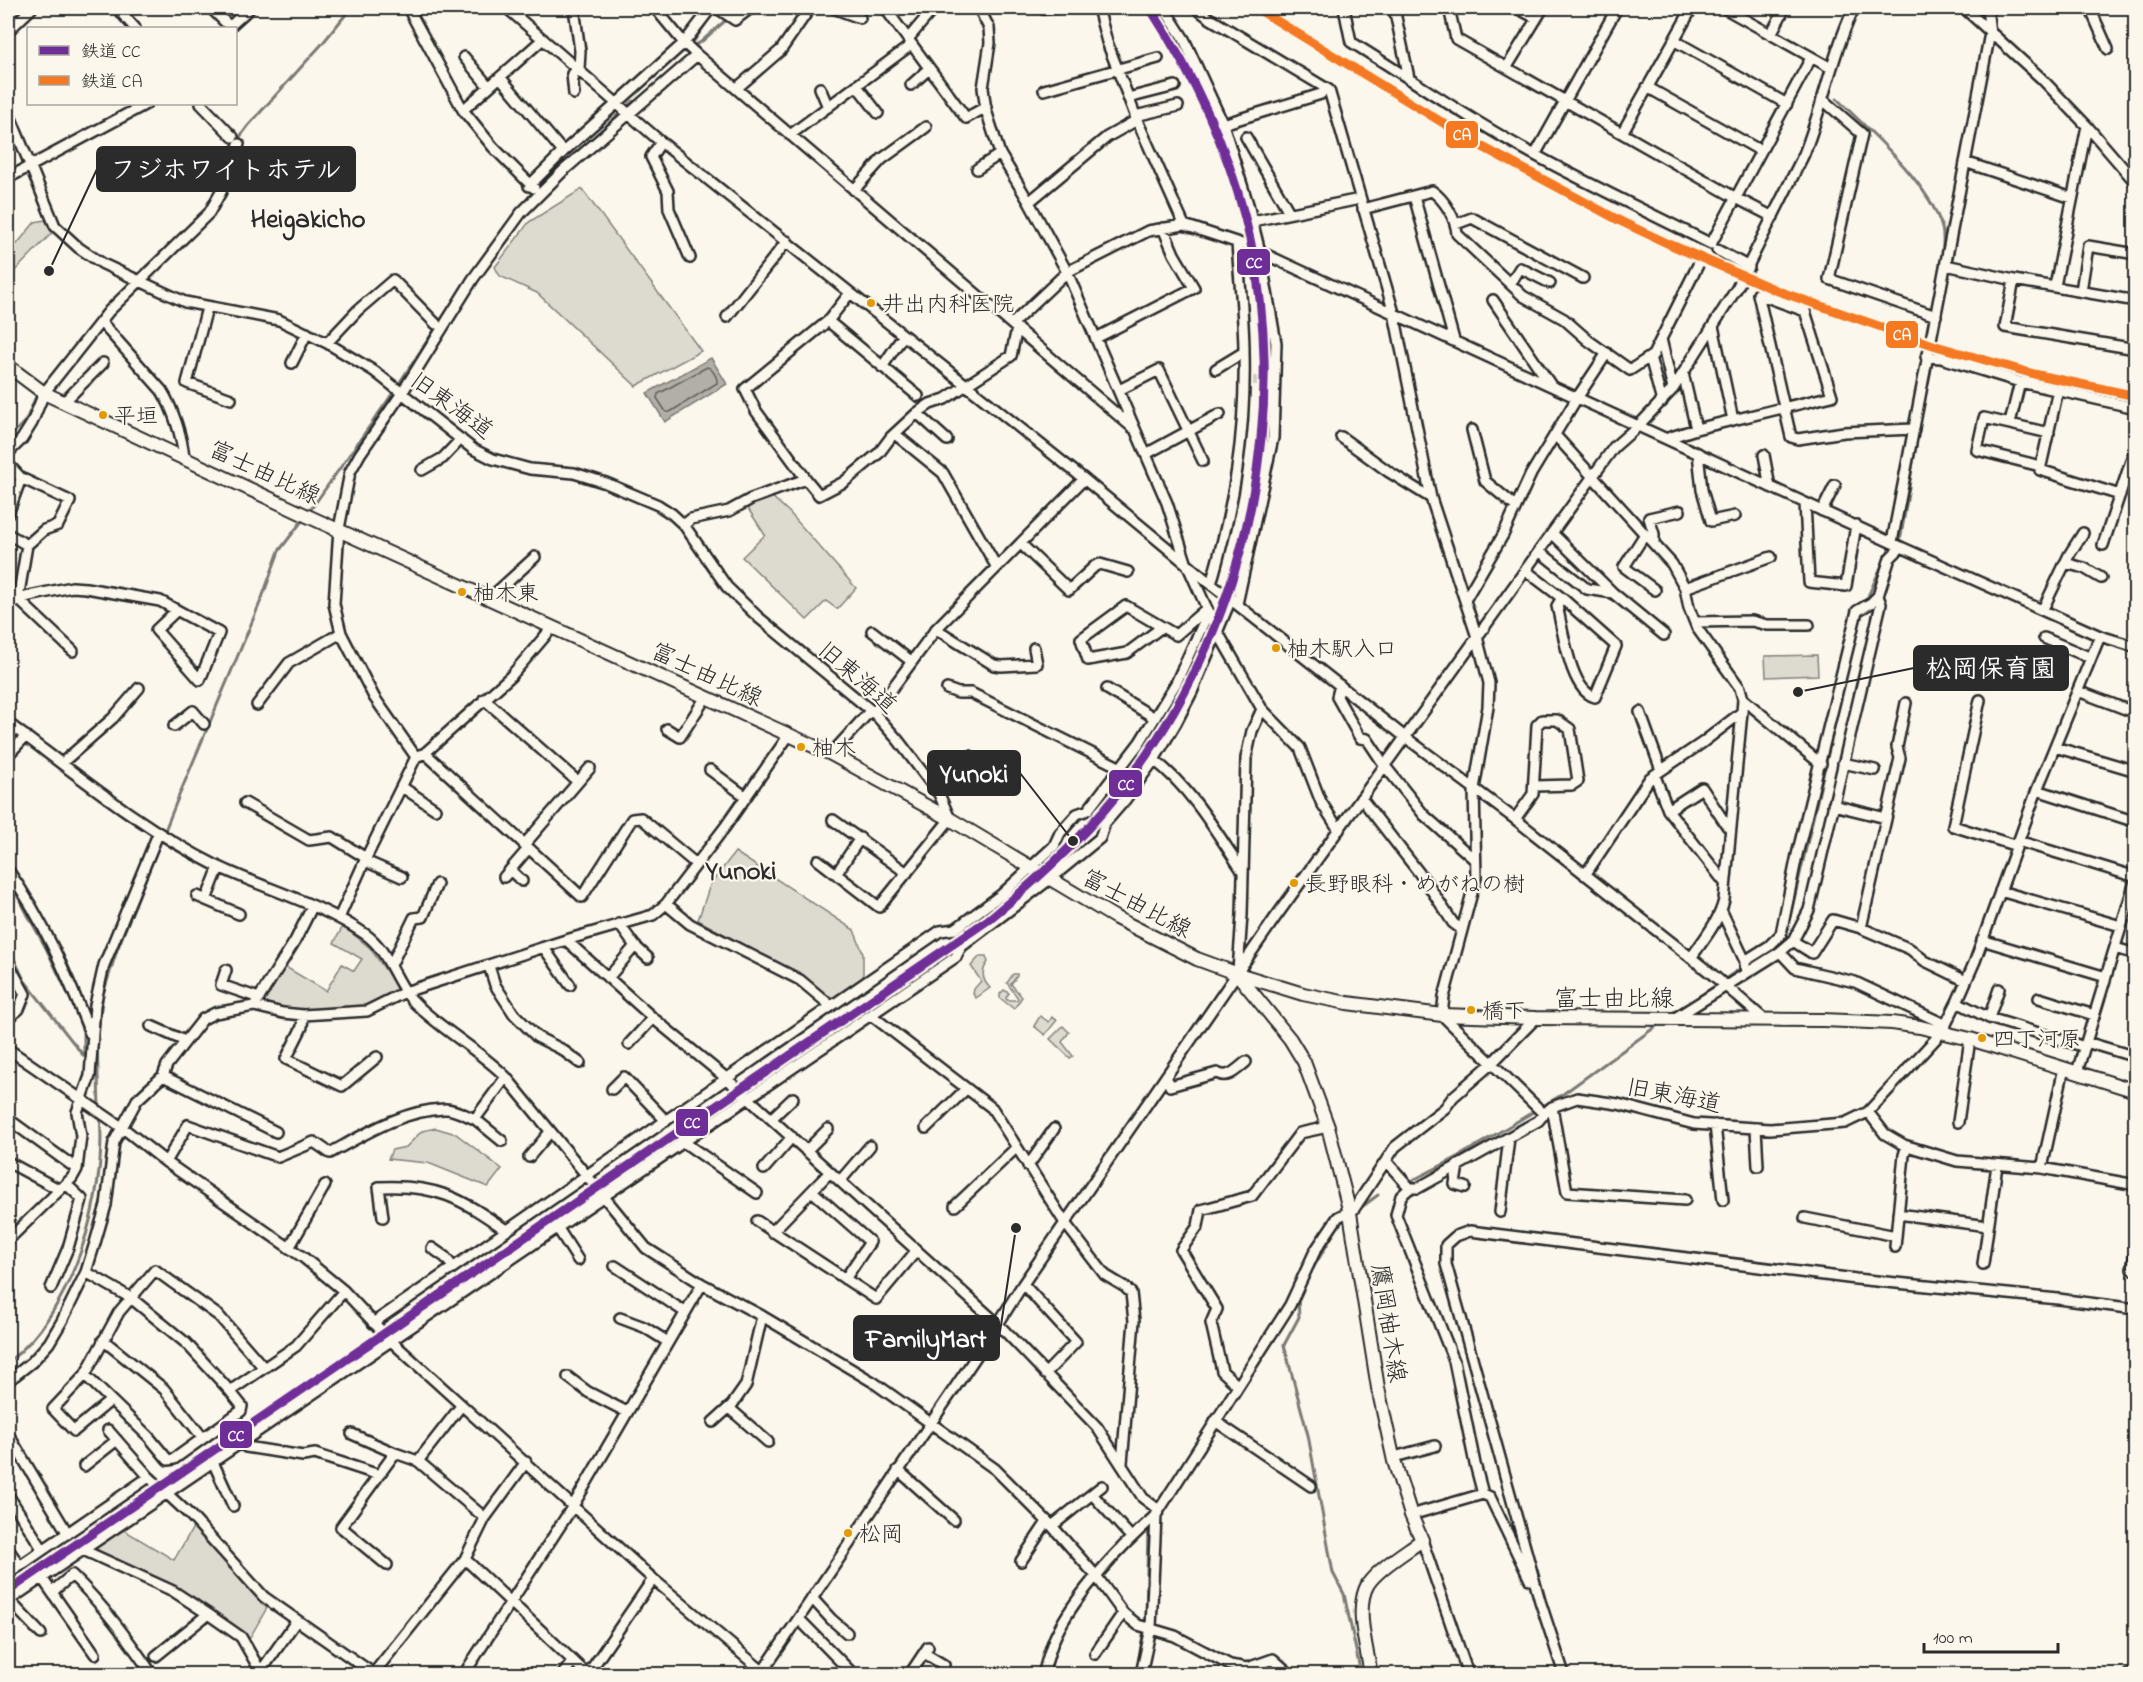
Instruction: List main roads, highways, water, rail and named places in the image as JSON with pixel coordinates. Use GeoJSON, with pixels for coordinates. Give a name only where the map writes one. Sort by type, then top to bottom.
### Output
{"type":"FeatureCollection","features":[{"type":"Feature","properties":{"kind":"main road","name":"富士由比線"},"geometry":{"type":"LineString","coordinates":[[8,366],[41,391],[64,402],[309,517],[831,754],[950,819],[1126,923],[1197,959],[1238,974],[1347,1003],[1442,1015],[1892,1023],[1944,1029],[2136,1091]]}},
{"type":"Feature","properties":{"kind":"main road","name":"鷹岡柚木線"},"geometry":{"type":"LineString","coordinates":[[1238,974],[1290,1038],[1304,1062],[1328,1127],[1350,1213],[1378,1388],[1411,1515],[1422,1540],[1375,1577],[1362,1597],[1361,1608],[1371,1674]]}},
{"type":"Feature","properties":{"kind":"water"},"geometry":{"type":"Polygon","coordinates":[[[711,358],[727,384],[665,422],[647,393],[711,358]]]}},
{"type":"Feature","properties":{"kind":"waterway"},"geometry":{"type":"LineString","coordinates":[[186,229],[207,209],[231,149],[248,126],[322,44],[351,8]]}},
{"type":"Feature","properties":{"kind":"waterway"},"geometry":{"type":"LineString","coordinates":[[686,53],[715,10]]}},
{"type":"Feature","properties":{"kind":"waterway"},"geometry":{"type":"LineString","coordinates":[[693,46],[701,42],[726,20]]}},
{"type":"Feature","properties":{"kind":"waterway"},"geometry":{"type":"LineString","coordinates":[[1837,99],[1882,142],[1925,194],[1943,232],[1941,265]]}},
{"type":"Feature","properties":{"kind":"waterway"},"geometry":{"type":"LineString","coordinates":[[523,205],[531,194],[633,101]]}},
{"type":"Feature","properties":{"kind":"waterway"},"geometry":{"type":"LineString","coordinates":[[122,292],[182,233]]}},
{"type":"Feature","properties":{"kind":"waterway"},"geometry":{"type":"LineString","coordinates":[[309,512],[388,400],[464,285]]}},
{"type":"Feature","properties":{"kind":"waterway"},"geometry":{"type":"LineString","coordinates":[[42,389],[56,370]]}},
{"type":"Feature","properties":{"kind":"waterway"},"geometry":{"type":"LineString","coordinates":[[8,439],[26,420],[37,394]]}},
{"type":"Feature","properties":{"kind":"waterway"},"geometry":{"type":"LineString","coordinates":[[1865,603],[1889,549],[1901,536],[1919,426]]}},
{"type":"Feature","properties":{"kind":"waterway"},"geometry":{"type":"LineString","coordinates":[[99,1110],[97,1038],[103,994],[117,950],[262,598],[279,551],[305,517]]}},
{"type":"Feature","properties":{"kind":"waterway"},"geometry":{"type":"LineString","coordinates":[[1786,934],[1861,612]]}},
{"type":"Feature","properties":{"kind":"waterway"},"geometry":{"type":"LineString","coordinates":[[8,879],[46,948],[72,1002],[84,1034],[84,1055]]}},
{"type":"Feature","properties":{"kind":"waterway"},"geometry":{"type":"LineString","coordinates":[[8,946],[24,980],[83,1055]]}},
{"type":"Feature","properties":{"kind":"waterway"},"geometry":{"type":"LineString","coordinates":[[1677,1012],[1741,968]]}},
{"type":"Feature","properties":{"kind":"waterway"},"geometry":{"type":"LineString","coordinates":[[1413,1180],[1456,1158],[1563,1094],[1662,1022]]}},
{"type":"Feature","properties":{"kind":"waterway"},"geometry":{"type":"LineString","coordinates":[[8,1362],[31,1341],[51,1314],[68,1284],[81,1251],[98,1181],[101,1147],[100,1116]]}},
{"type":"Feature","properties":{"kind":"waterway"},"geometry":{"type":"LineString","coordinates":[[1359,1209],[1378,1195]]}},
{"type":"Feature","properties":{"kind":"waterway"},"geometry":{"type":"LineString","coordinates":[[1306,1280],[1340,1223],[1346,1218]]}},
{"type":"Feature","properties":{"kind":"waterway"},"geometry":{"type":"LineString","coordinates":[[1298,1297],[1299,1317],[1284,1345],[1308,1435],[1333,1573],[1344,1594],[1361,1674]]}},
{"type":"Feature","properties":{"kind":"waterway"},"geometry":{"type":"LineString","coordinates":[[1136,1674],[1146,1618],[1148,1524]]}},
{"type":"Feature","properties":{"kind":"tunnel"},"geometry":{"type":"LineString","coordinates":[[1253,380],[1276,382]]}},
{"type":"Feature","properties":{"kind":"rail line","name":"CC"},"geometry":{"type":"LineString","coordinates":[[8,1591],[988,920],[1067,850],[1103,812],[1136,770],[1175,709],[1207,645],[1233,577],[1251,506],[1261,434],[1264,361],[1259,289],[1237,190],[1218,136],[1194,83],[1150,8]]}},
{"type":"Feature","properties":{"kind":"rail line","name":"CA"},"geometry":{"type":"LineString","coordinates":[[1256,8],[1479,145],[1622,222],[1669,244],[1778,291],[1936,346],[2034,374],[2136,396]]}},
{"type":"Feature","properties":{"kind":"place","name":"フジホワイトホテル"},"geometry":{"type":"Point","coordinates":[49,271]}},
{"type":"Feature","properties":{"kind":"place","name":"井出内科医院"},"geometry":{"type":"Point","coordinates":[871,303]}},
{"type":"Feature","properties":{"kind":"place","name":"平垣"},"geometry":{"type":"Point","coordinates":[103,415]}},
{"type":"Feature","properties":{"kind":"place","name":"柚木東"},"geometry":{"type":"Point","coordinates":[462,592]}},
{"type":"Feature","properties":{"kind":"place","name":"柚木駅入口"},"geometry":{"type":"Point","coordinates":[1276,648]}},
{"type":"Feature","properties":{"kind":"place","name":"松岡保育園"},"geometry":{"type":"Point","coordinates":[1798,692]}},
{"type":"Feature","properties":{"kind":"place","name":"柚木"},"geometry":{"type":"Point","coordinates":[801,747]}},
{"type":"Feature","properties":{"kind":"place","name":"Yunoki"},"geometry":{"type":"Point","coordinates":[1073,841]}},
{"type":"Feature","properties":{"kind":"place","name":"長野眼科・めがねの樹"},"geometry":{"type":"Point","coordinates":[1294,883]}},
{"type":"Feature","properties":{"kind":"place","name":"橋下"},"geometry":{"type":"Point","coordinates":[1471,1010]}},
{"type":"Feature","properties":{"kind":"place","name":"四丁河原"},"geometry":{"type":"Point","coordinates":[1982,1038]}},
{"type":"Feature","properties":{"kind":"place","name":"FamilyMart"},"geometry":{"type":"Point","coordinates":[1016,1228]}},
{"type":"Feature","properties":{"kind":"place","name":"松岡"},"geometry":{"type":"Point","coordinates":[848,1533]}},
{"type":"Feature","properties":{"kind":"district","name":"Heigakicho"},"geometry":{"type":"Point","coordinates":[308,218]}},
{"type":"Feature","properties":{"kind":"district","name":"Yunoki"},"geometry":{"type":"Point","coordinates":[741,870]}}]}
